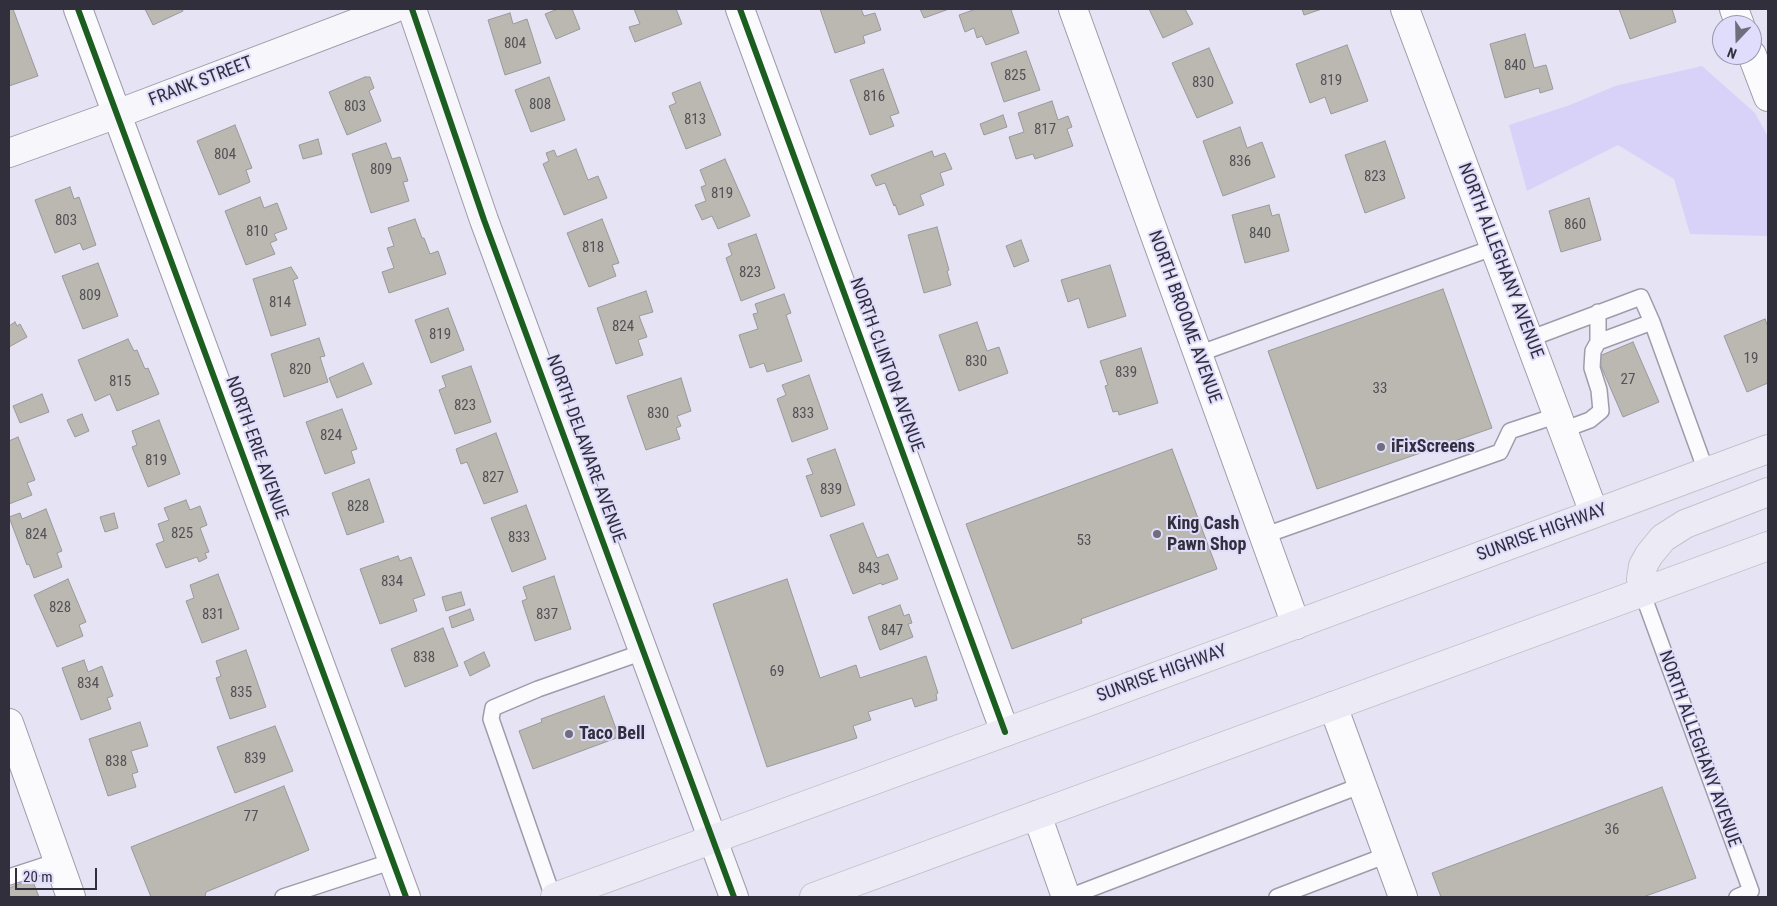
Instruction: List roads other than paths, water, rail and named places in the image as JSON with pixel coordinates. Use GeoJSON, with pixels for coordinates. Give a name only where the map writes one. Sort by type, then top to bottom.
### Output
{"type":"FeatureCollection","features":[{"type":"Feature","properties":{"kind":"highway"},"geometry":{"type":"LineString","coordinates":[[1710,470],[1768,429]]}},
{"type":"Feature","properties":{"kind":"highway","name":"SUNRISE HIGHWAY"},"geometry":{"type":"LineString","coordinates":[[554,897],[1296,625],[1768,449]]}},
{"type":"Feature","properties":{"kind":"highway"},"geometry":{"type":"LineString","coordinates":[[1642,592],[1643,566],[1649,555],[1663,538],[1685,524],[1768,492]]}},
{"type":"Feature","properties":{"kind":"highway"},"geometry":{"type":"LineString","coordinates":[[820,896],[1768,546]]}},
{"type":"Feature","properties":{"kind":"street","name":"NORTH ERIE AVENUE"},"geometry":{"type":"LineString","coordinates":[[78,9],[406,897]]}},
{"type":"Feature","properties":{"kind":"street","name":"FRANK STREET"},"geometry":{"type":"LineString","coordinates":[[9,153],[393,9]]}},
{"type":"Feature","properties":{"kind":"street","name":"NORTH DELAWARE AVENUE"},"geometry":{"type":"LineString","coordinates":[[412,9],[484,220],[734,897]]}},
{"type":"Feature","properties":{"kind":"street","name":"NORTH CLINTON AVENUE"},"geometry":{"type":"LineString","coordinates":[[740,9],[1005,732]]}},
{"type":"Feature","properties":{"kind":"street","name":"NORTH BROOME AVENUE"},"geometry":{"type":"LineString","coordinates":[[1073,9],[1296,625]]}},
{"type":"Feature","properties":{"kind":"street","name":"NORTH ALLEGHANY AVENUE"},"geometry":{"type":"LineString","coordinates":[[1405,9],[1594,513]]}},
{"type":"Feature","properties":{"kind":"street"},"geometry":{"type":"LineString","coordinates":[[1756,65],[1768,98]]}},
{"type":"Feature","properties":{"kind":"street"},"geometry":{"type":"LineString","coordinates":[[1333,706],[1403,897]]}},
{"type":"Feature","properties":{"kind":"street"},"geometry":{"type":"LineString","coordinates":[[9,723],[71,897]]}},
{"type":"Feature","properties":{"kind":"street"},"geometry":{"type":"LineString","coordinates":[[1037,815],[1068,897]]}},
{"type":"Feature","properties":{"kind":"lane"},"geometry":{"type":"LineString","coordinates":[[1198,354],[1494,247]]}},
{"type":"Feature","properties":{"kind":"lane"},"geometry":{"type":"LineString","coordinates":[[1529,338],[1641,297],[1710,470]]}},
{"type":"Feature","properties":{"kind":"lane"},"geometry":{"type":"LineString","coordinates":[[1263,536],[1500,452],[1510,431],[1560,422],[1590,420],[1601,411],[1599,390],[1592,368],[1593,351],[1598,342],[1598,312]]}},
{"type":"Feature","properties":{"kind":"lane"},"geometry":{"type":"LineString","coordinates":[[1598,342],[1652,322]]}},
{"type":"Feature","properties":{"kind":"lane","name":"NORTH ALLEGHANY AVENUE"},"geometry":{"type":"LineString","coordinates":[[1642,592],[1751,891],[1737,897]]}},
{"type":"Feature","properties":{"kind":"lane"},"geometry":{"type":"LineString","coordinates":[[554,897],[491,719],[493,708],[538,689],[643,652]]}},
{"type":"Feature","properties":{"kind":"lane"},"geometry":{"type":"LineString","coordinates":[[1068,897],[1362,785]]}},
{"type":"Feature","properties":{"kind":"lane"},"geometry":{"type":"LineString","coordinates":[[1276,897],[1387,855]]}},
{"type":"Feature","properties":{"kind":"lane"},"geometry":{"type":"LineString","coordinates":[[9,877],[58,861]]}},
{"type":"Feature","properties":{"kind":"lane"},"geometry":{"type":"LineString","coordinates":[[283,897],[393,861]]}},
{"type":"Feature","properties":{"kind":"place","name":"iFixScreens"},"geometry":{"type":"Point","coordinates":[1381,447]}},
{"type":"Feature","properties":{"kind":"place","name":"King Cash Pawn Shop"},"geometry":{"type":"Point","coordinates":[1157,534]}},
{"type":"Feature","properties":{"kind":"place","name":"Taco Bell"},"geometry":{"type":"Point","coordinates":[569,734]}}]}
